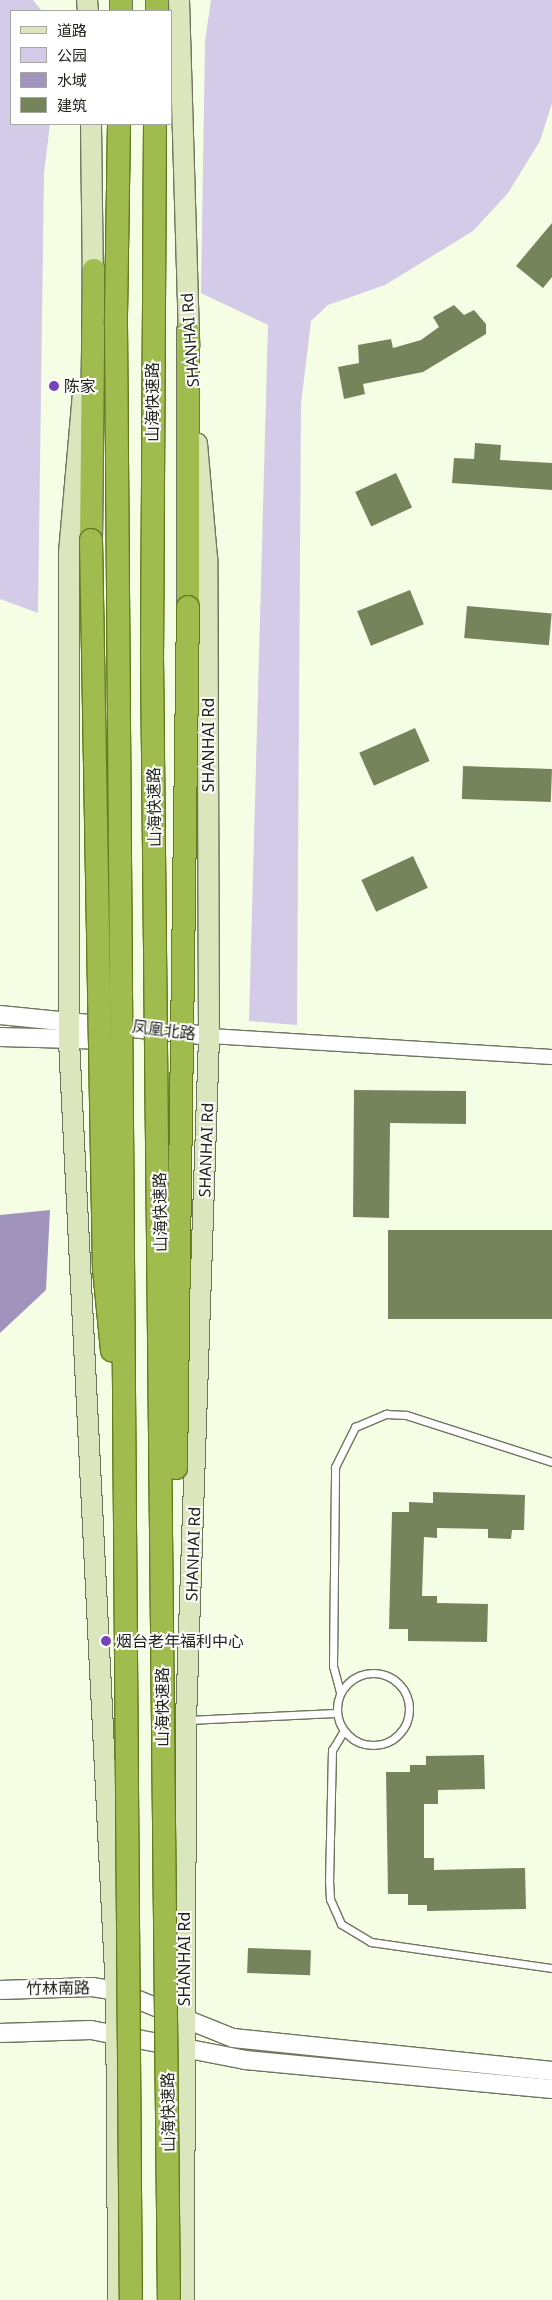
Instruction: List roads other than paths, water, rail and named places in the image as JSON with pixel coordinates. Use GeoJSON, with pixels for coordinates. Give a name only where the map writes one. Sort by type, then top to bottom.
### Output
{"type":"FeatureCollection","features":[{"type":"Feature","properties":{"kind":"highway","name":"山海快速路"},"geometry":{"type":"LineString","coordinates":[[119,125],[116,324],[131,2300]]}},
{"type":"Feature","properties":{"kind":"highway","name":"山海快速路"},"geometry":{"type":"LineString","coordinates":[[155,125],[152,657],[169,2300]]}},
{"type":"Feature","properties":{"kind":"highway"},"geometry":{"type":"LineString","coordinates":[[94,270],[91,540],[104,1269],[126,1483]]}},
{"type":"Feature","properties":{"kind":"highway"},"geometry":{"type":"LineString","coordinates":[[162,1744],[179,1402],[188,607],[188,331]]}},
{"type":"Feature","properties":{"kind":"main road","name":"SHANHAI Rd"},"geometry":{"type":"LineString","coordinates":[[179,0],[188,331],[207,558],[210,1036],[186,1720],[184,2300]]}},
{"type":"Feature","properties":{"kind":"main road"},"geometry":{"type":"LineString","coordinates":[[91,125],[94,270],[69,552],[69,1041],[116,1991],[118,2300]]}},
{"type":"Feature","properties":{"kind":"street","name":"凤凰北路"},"geometry":{"type":"LineString","coordinates":[[0,1015],[69,1019],[210,1036]]}},
{"type":"Feature","properties":{"kind":"street","name":"凤凰北路"},"geometry":{"type":"LineString","coordinates":[[0,1037],[69,1041],[210,1036]]}},
{"type":"Feature","properties":{"kind":"street"},"geometry":{"type":"LineString","coordinates":[[210,1036],[552,1057]]}},
{"type":"Feature","properties":{"kind":"street"},"geometry":{"type":"LineString","coordinates":[[476,1052],[552,1067]]}},
{"type":"Feature","properties":{"kind":"street","name":"竹林南路"},"geometry":{"type":"LineString","coordinates":[[0,1990],[62,1985],[116,1991],[184,2022],[233,2038],[552,2071]]}},
{"type":"Feature","properties":{"kind":"street"},"geometry":{"type":"LineString","coordinates":[[0,2032],[56,2029],[117,2034],[184,2046],[245,2060],[552,2089]]}},
{"type":"Feature","properties":{"kind":"lane"},"geometry":{"type":"LineString","coordinates":[[340,1692],[355,1677],[375,1672],[395,1679],[408,1696],[410,1717],[400,1736],[381,1746],[360,1745],[343,1732],[335,1713],[340,1692],[333,1666],[335,1467],[355,1427],[386,1414],[406,1415],[552,1462]]}},
{"type":"Feature","properties":{"kind":"lane"},"geometry":{"type":"LineString","coordinates":[[186,1720],[335,1713]]}},
{"type":"Feature","properties":{"kind":"lane"},"geometry":{"type":"LineString","coordinates":[[343,1732],[332,1750],[329,1880],[330,1899],[341,1924],[371,1942],[552,1968]]}},
{"type":"Feature","properties":{"kind":"water"},"geometry":{"type":"Polygon","coordinates":[[[50,1210],[46,1290],[0,1333],[0,1215],[50,1210]]]}},
{"type":"Feature","properties":{"kind":"place","name":"陈家"},"geometry":{"type":"Point","coordinates":[54,386]}},
{"type":"Feature","properties":{"kind":"place","name":"烟台老年福利中心"},"geometry":{"type":"Point","coordinates":[106,1641]}}]}
